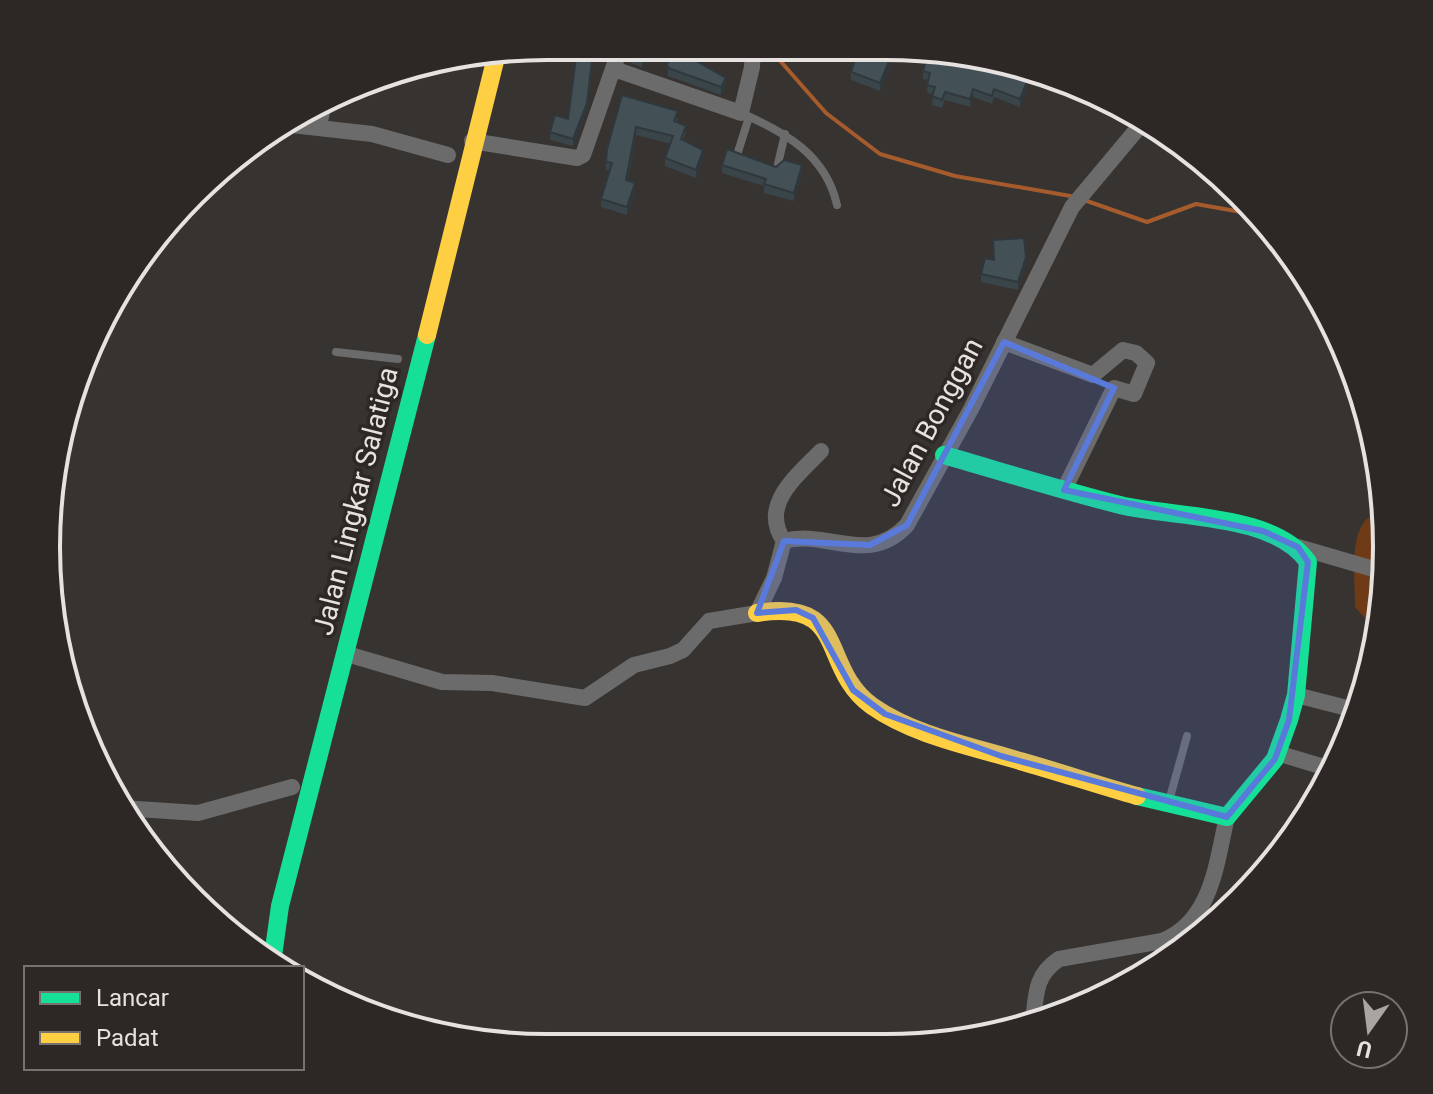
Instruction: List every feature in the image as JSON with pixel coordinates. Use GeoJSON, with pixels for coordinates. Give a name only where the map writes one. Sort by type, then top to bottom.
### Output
{"type":"FeatureCollection","features":[{"type":"Feature","properties":{"kind":"main road","name":"Jalan Lingkar Salatiga"},"geometry":{"type":"LineString","coordinates":[[274,950],[280,906],[347,654],[472,141],[494,63]]}},
{"type":"Feature","properties":{"kind":"main road"},"geometry":{"type":"LineString","coordinates":[[757,613],[796,610],[813,618],[830,642],[853,690],[885,714],[974,747],[1168,805],[1227,817],[1254,787],[1277,753],[1296,695],[1308,562],[1298,547],[1263,531],[1186,514],[1124,506],[944,455]]}},
{"type":"Feature","properties":{"kind":"main road","name":"Jalan Lingkar Salatiga"},"geometry":{"type":"LineString","coordinates":[[257,937],[323,661]]}},
{"type":"Feature","properties":{"kind":"main road"},"geometry":{"type":"LineString","coordinates":[[308,721],[328,726]]}},
{"type":"Feature","properties":{"kind":"street"},"geometry":{"type":"LineString","coordinates":[[472,141],[577,158],[585,152],[617,60]]}},
{"type":"Feature","properties":{"kind":"street"},"geometry":{"type":"LineString","coordinates":[[627,60],[745,115],[752,60]]}},
{"type":"Feature","properties":{"kind":"street"},"geometry":{"type":"LineString","coordinates":[[319,126],[321,116]]}},
{"type":"Feature","properties":{"kind":"street"},"geometry":{"type":"LineString","coordinates":[[303,125],[372,134],[448,155]]}},
{"type":"Feature","properties":{"kind":"street","name":"Jalan Bonggan"},"geometry":{"type":"LineString","coordinates":[[784,541],[855,545],[886,542],[907,525],[1072,207],[1137,129]]}},
{"type":"Feature","properties":{"kind":"street"},"geometry":{"type":"LineString","coordinates":[[1004,342],[1093,375],[1114,388],[1134,394],[1148,368],[1145,358],[1123,350],[1093,375]]}},
{"type":"Feature","properties":{"kind":"street"},"geometry":{"type":"LineString","coordinates":[[1064,490],[1114,388]]}},
{"type":"Feature","properties":{"kind":"street"},"geometry":{"type":"LineString","coordinates":[[347,654],[442,682],[492,683],[585,698],[634,665],[683,650],[709,621],[757,613],[774,578],[784,541],[776,524],[776,506],[781,495],[821,451]]}},
{"type":"Feature","properties":{"kind":"street"},"geometry":{"type":"LineString","coordinates":[[1298,547],[1372,569]]}},
{"type":"Feature","properties":{"kind":"street"},"geometry":{"type":"LineString","coordinates":[[1296,695],[1346,708]]}},
{"type":"Feature","properties":{"kind":"street"},"geometry":{"type":"LineString","coordinates":[[1277,753],[1321,766]]}},
{"type":"Feature","properties":{"kind":"street"},"geometry":{"type":"LineString","coordinates":[[137,809],[198,813],[292,787]]}},
{"type":"Feature","properties":{"kind":"street"},"geometry":{"type":"LineString","coordinates":[[1039,1009],[1037,983],[1049,966],[1059,959],[1162,941],[1176,936],[1200,913],[1227,817]]}},
{"type":"Feature","properties":{"kind":"lane"},"geometry":{"type":"LineString","coordinates":[[737,155],[745,115],[785,134],[818,163],[834,192],[837,205]]}},
{"type":"Feature","properties":{"kind":"lane"},"geometry":{"type":"LineString","coordinates":[[777,168],[785,134]]}},
{"type":"Feature","properties":{"kind":"lane"},"geometry":{"type":"LineString","coordinates":[[336,352],[398,359]]}},
{"type":"Feature","properties":{"kind":"lane"},"geometry":{"type":"LineString","coordinates":[[1168,805],[1187,736]]}},
{"type":"Feature","properties":{"kind":"highlighted area"},"geometry":{"type":"Polygon","coordinates":[[[1004,342],[1114,388],[1064,490],[1263,531],[1298,547],[1308,562],[1289,720],[1275,759],[1227,817],[1001,756],[885,714],[853,690],[813,618],[796,610],[757,613],[784,541],[870,545],[907,525],[1004,342]]]}},
{"type":"Feature","properties":{"kind":"shaded area"},"geometry":{"type":"Polygon","coordinates":[[[1372,516],[1373,547],[1367,621],[1355,607],[1354,568],[1357,540],[1367,519],[1372,516]]]}},
{"type":"Feature","properties":{"kind":"building"},"geometry":{"type":"Polygon","coordinates":[[[576,60],[592,60],[587,103],[573,139],[550,132],[555,115],[568,119],[576,60]]]}},
{"type":"Feature","properties":{"kind":"building"},"geometry":{"type":"Polygon","coordinates":[[[669,60],[694,60],[726,78],[721,87],[668,68],[669,60]]]}},
{"type":"Feature","properties":{"kind":"building"},"geometry":{"type":"Polygon","coordinates":[[[855,60],[889,60],[880,83],[851,72],[855,60]]]}},
{"type":"Feature","properties":{"kind":"building"},"geometry":{"type":"Polygon","coordinates":[[[926,62],[950,64],[1027,81],[1020,99],[994,89],[992,96],[973,89],[970,99],[945,92],[942,100],[932,96],[935,87],[927,85],[930,73],[923,71],[926,62]]]}},
{"type":"Feature","properties":{"kind":"building"},"geometry":{"type":"Polygon","coordinates":[[[622,95],[678,111],[674,121],[686,126],[681,139],[703,150],[696,170],[665,158],[673,136],[636,127],[626,180],[635,183],[627,207],[601,199],[612,163],[606,162],[607,149],[622,95]]]}},
{"type":"Feature","properties":{"kind":"building"},"geometry":{"type":"Polygon","coordinates":[[[727,149],[776,167],[784,160],[802,165],[794,193],[764,184],[766,179],[722,165],[727,149]]]}},
{"type":"Feature","properties":{"kind":"building"},"geometry":{"type":"Polygon","coordinates":[[[1024,238],[1026,257],[1018,282],[981,274],[985,258],[994,260],[993,240],[1024,238]]]}},
{"type":"Feature","properties":{"kind":"waterway"},"geometry":{"type":"LineString","coordinates":[[779,60],[826,113],[880,154],[955,176],[1076,197]]}},
{"type":"Feature","properties":{"kind":"waterway"},"geometry":{"type":"LineString","coordinates":[[1084,200],[1147,222],[1196,204],[1238,211]]}},
{"type":"Feature","properties":{"kind":"traffic: fast"},"geometry":{"type":"LineString","coordinates":[[274,950],[280,906],[427,335]]}},
{"type":"Feature","properties":{"kind":"traffic: fast"},"geometry":{"type":"LineString","coordinates":[[944,455],[1120,505],[1248,526],[1272,534],[1293,546],[1308,562],[1296,695],[1275,759],[1227,817],[1137,796]]}},
{"type":"Feature","properties":{"kind":"traffic: slow"},"geometry":{"type":"LineString","coordinates":[[427,335],[495,63]]}},
{"type":"Feature","properties":{"kind":"traffic: slow"},"geometry":{"type":"LineString","coordinates":[[757,613],[786,611],[807,616],[820,626],[829,639],[855,690],[872,706],[906,725],[1137,796]]}}]}
